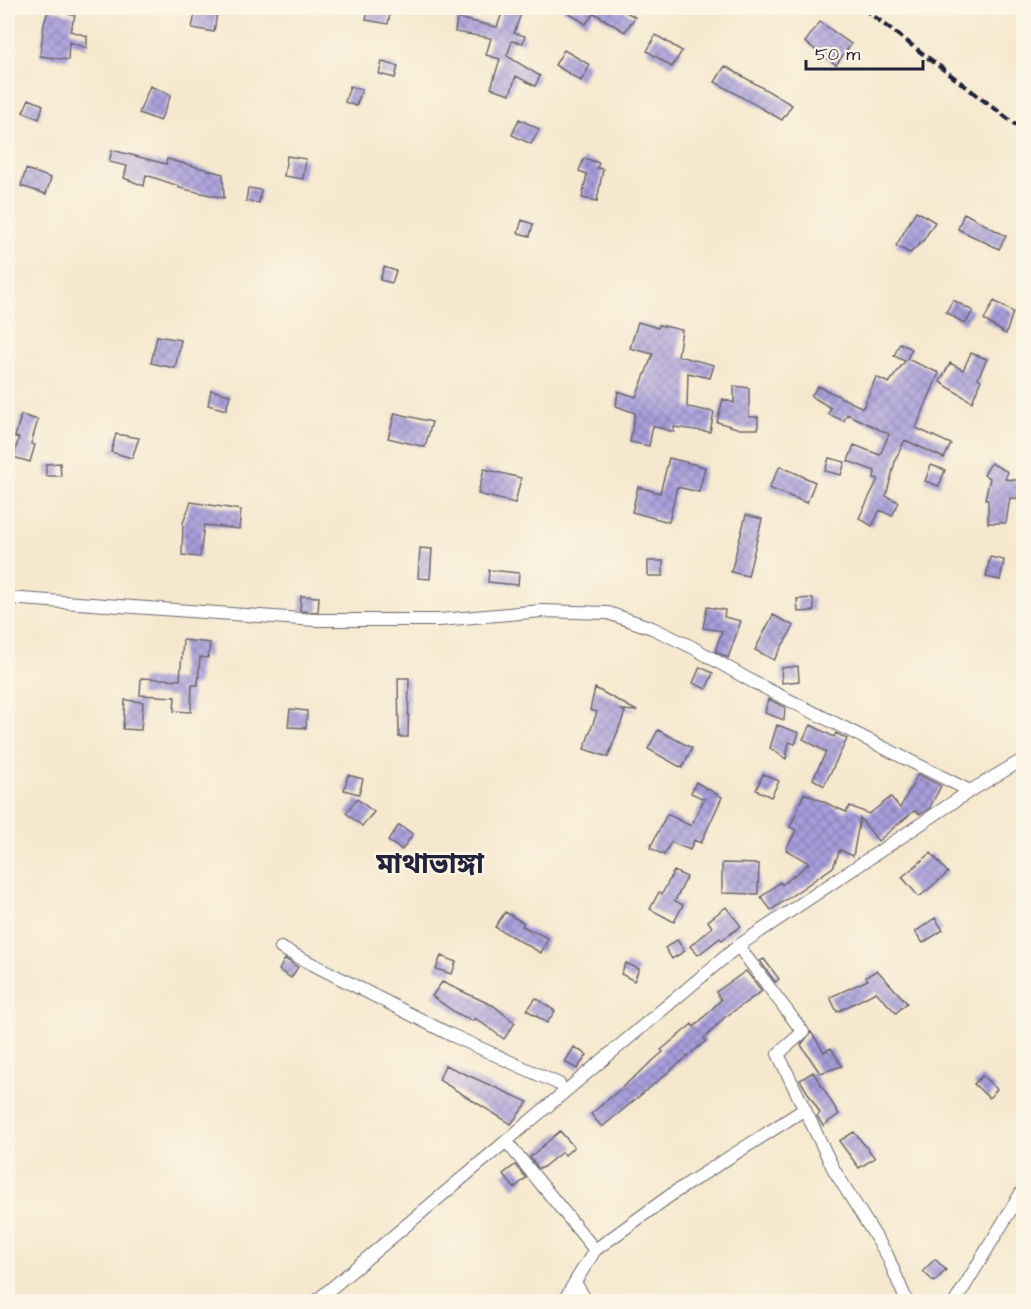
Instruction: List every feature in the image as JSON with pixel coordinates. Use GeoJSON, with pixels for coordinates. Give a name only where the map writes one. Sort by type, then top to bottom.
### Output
{"type":"FeatureCollection","features":[{"type":"Feature","properties":{"kind":"street"},"geometry":{"type":"LineString","coordinates":[[8,598],[315,620],[440,620],[542,610],[608,613],[652,628],[692,647],[753,682],[970,791]]}},
{"type":"Feature","properties":{"kind":"street"},"geometry":{"type":"LineString","coordinates":[[315,1302],[738,946],[970,791],[1023,759]]}},
{"type":"Feature","properties":{"kind":"street"},"geometry":{"type":"LineString","coordinates":[[738,946],[803,1032],[778,1054],[834,1170],[887,1255],[907,1302]]}},
{"type":"Feature","properties":{"kind":"street"},"geometry":{"type":"LineString","coordinates":[[281,948],[447,1033],[559,1084]]}},
{"type":"Feature","properties":{"kind":"street"},"geometry":{"type":"LineString","coordinates":[[563,1302],[595,1250],[675,1192],[805,1109]]}},
{"type":"Feature","properties":{"kind":"street"},"geometry":{"type":"LineString","coordinates":[[506,1141],[595,1250]]}},
{"type":"Feature","properties":{"kind":"street"},"geometry":{"type":"LineString","coordinates":[[955,1302],[1023,1188]]}},
{"type":"Feature","properties":{"kind":"street"},"geometry":{"type":"LineString","coordinates":[[575,1282],[587,1302]]}},
{"type":"Feature","properties":{"kind":"building"},"geometry":{"type":"Polygon","coordinates":[[[49,8],[75,16],[70,31],[87,36],[87,48],[69,42],[68,60],[40,56],[44,24],[49,8]]]}},
{"type":"Feature","properties":{"kind":"building"},"geometry":{"type":"Polygon","coordinates":[[[368,8],[391,8],[388,24],[366,20],[368,8]]]}},
{"type":"Feature","properties":{"kind":"building"},"geometry":{"type":"Polygon","coordinates":[[[504,8],[523,8],[514,33],[525,36],[523,43],[512,41],[507,56],[540,76],[535,86],[516,76],[510,94],[491,88],[500,59],[486,55],[491,38],[455,32],[457,18],[497,27],[504,8]]]}},
{"type":"Feature","properties":{"kind":"building"},"geometry":{"type":"Polygon","coordinates":[[[560,8],[619,8],[635,17],[625,32],[594,13],[586,24],[560,8]]]}},
{"type":"Feature","properties":{"kind":"building"},"geometry":{"type":"Polygon","coordinates":[[[196,9],[217,13],[214,32],[192,28],[196,9]]]}},
{"type":"Feature","properties":{"kind":"building"},"geometry":{"type":"Polygon","coordinates":[[[820,22],[851,44],[836,65],[805,42],[820,22]]]}},
{"type":"Feature","properties":{"kind":"building"},"geometry":{"type":"Polygon","coordinates":[[[656,35],[682,51],[672,67],[647,51],[656,35]]]}},
{"type":"Feature","properties":{"kind":"building"},"geometry":{"type":"Polygon","coordinates":[[[564,50],[590,65],[581,81],[555,65],[564,50]]]}},
{"type":"Feature","properties":{"kind":"building"},"geometry":{"type":"Polygon","coordinates":[[[382,62],[398,66],[395,78],[379,74],[382,62]]]}},
{"type":"Feature","properties":{"kind":"building"},"geometry":{"type":"Polygon","coordinates":[[[725,66],[792,105],[782,120],[715,82],[725,66]]]}},
{"type":"Feature","properties":{"kind":"building"},"geometry":{"type":"Polygon","coordinates":[[[150,86],[171,95],[160,121],[139,113],[150,86]]]}},
{"type":"Feature","properties":{"kind":"building"},"geometry":{"type":"Polygon","coordinates":[[[350,86],[362,90],[356,106],[345,102],[350,86]]]}},
{"type":"Feature","properties":{"kind":"building"},"geometry":{"type":"Polygon","coordinates":[[[29,99],[43,105],[39,119],[23,112],[29,99]]]}},
{"type":"Feature","properties":{"kind":"building"},"geometry":{"type":"Polygon","coordinates":[[[519,119],[539,129],[531,144],[512,135],[519,119]]]}},
{"type":"Feature","properties":{"kind":"building"},"geometry":{"type":"Polygon","coordinates":[[[112,150],[166,164],[167,159],[223,174],[224,198],[179,188],[179,186],[146,175],[144,186],[124,178],[127,166],[109,162],[112,150]]]}},
{"type":"Feature","properties":{"kind":"building"},"geometry":{"type":"Polygon","coordinates":[[[287,156],[306,159],[303,179],[284,176],[287,156]]]}},
{"type":"Feature","properties":{"kind":"building"},"geometry":{"type":"Polygon","coordinates":[[[584,158],[599,163],[597,168],[603,169],[597,201],[582,198],[587,174],[579,171],[584,158]]]}},
{"type":"Feature","properties":{"kind":"building"},"geometry":{"type":"Polygon","coordinates":[[[26,169],[51,178],[46,194],[21,186],[26,169]]]}},
{"type":"Feature","properties":{"kind":"building"},"geometry":{"type":"Polygon","coordinates":[[[248,188],[261,190],[259,203],[246,201],[248,188]]]}},
{"type":"Feature","properties":{"kind":"building"},"geometry":{"type":"Polygon","coordinates":[[[916,211],[935,222],[923,241],[910,253],[896,246],[916,211]]]}},
{"type":"Feature","properties":{"kind":"building"},"geometry":{"type":"Polygon","coordinates":[[[964,213],[1006,236],[999,249],[958,229],[964,213]]]}},
{"type":"Feature","properties":{"kind":"building"},"geometry":{"type":"Polygon","coordinates":[[[522,220],[533,224],[530,236],[518,233],[522,220]]]}},
{"type":"Feature","properties":{"kind":"building"},"geometry":{"type":"Polygon","coordinates":[[[384,267],[396,271],[392,283],[380,280],[384,267]]]}},
{"type":"Feature","properties":{"kind":"building"},"geometry":{"type":"Polygon","coordinates":[[[953,300],[973,311],[965,324],[946,312],[953,300]]]}},
{"type":"Feature","properties":{"kind":"building"},"geometry":{"type":"Polygon","coordinates":[[[994,301],[1013,312],[1006,334],[984,320],[994,301]]]}},
{"type":"Feature","properties":{"kind":"building"},"geometry":{"type":"Polygon","coordinates":[[[638,322],[658,328],[659,325],[682,330],[678,356],[714,365],[710,378],[688,373],[687,407],[714,412],[710,432],[674,427],[674,432],[653,426],[649,446],[630,442],[635,413],[616,406],[618,391],[636,397],[653,354],[630,348],[638,322]]]}},
{"type":"Feature","properties":{"kind":"building"},"geometry":{"type":"Polygon","coordinates":[[[157,336],[181,340],[175,368],[151,363],[157,336]]]}},
{"type":"Feature","properties":{"kind":"building"},"geometry":{"type":"Polygon","coordinates":[[[900,343],[912,349],[907,359],[939,373],[916,428],[951,444],[944,458],[905,440],[896,458],[886,496],[899,502],[892,516],[880,510],[872,526],[859,518],[878,479],[874,478],[875,471],[848,461],[854,445],[880,455],[889,434],[847,414],[844,421],[828,414],[831,408],[811,396],[818,386],[863,408],[876,377],[889,383],[905,361],[894,356],[900,343]]]}},
{"type":"Feature","properties":{"kind":"building"},"geometry":{"type":"Polygon","coordinates":[[[971,353],[987,359],[978,378],[981,380],[972,402],[940,382],[950,363],[963,370],[971,353]]]}},
{"type":"Feature","properties":{"kind":"building"},"geometry":{"type":"Polygon","coordinates":[[[734,386],[749,388],[749,417],[758,417],[758,429],[740,429],[717,422],[723,399],[734,403],[734,386]]]}},
{"type":"Feature","properties":{"kind":"building"},"geometry":{"type":"Polygon","coordinates":[[[211,390],[230,395],[226,410],[208,405],[211,390]]]}},
{"type":"Feature","properties":{"kind":"building"},"geometry":{"type":"Polygon","coordinates":[[[395,413],[432,422],[425,447],[388,438],[395,413]]]}},
{"type":"Feature","properties":{"kind":"building"},"geometry":{"type":"Polygon","coordinates":[[[21,415],[38,420],[31,444],[35,445],[30,462],[13,457],[19,438],[15,437],[21,415]]]}},
{"type":"Feature","properties":{"kind":"building"},"geometry":{"type":"Polygon","coordinates":[[[116,434],[139,438],[132,458],[111,452],[116,434]]]}},
{"type":"Feature","properties":{"kind":"building"},"geometry":{"type":"Polygon","coordinates":[[[669,458],[705,467],[699,492],[677,487],[669,522],[632,512],[638,487],[660,493],[669,458]]]}},
{"type":"Feature","properties":{"kind":"building"},"geometry":{"type":"Polygon","coordinates":[[[829,458],[845,462],[841,475],[825,471],[829,458]]]}},
{"type":"Feature","properties":{"kind":"building"},"geometry":{"type":"Polygon","coordinates":[[[60,463],[61,476],[46,476],[46,464],[60,463]]]}},
{"type":"Feature","properties":{"kind":"building"},"geometry":{"type":"Polygon","coordinates":[[[991,463],[1008,472],[1005,479],[1023,481],[1023,499],[1010,498],[1006,523],[988,523],[988,500],[985,499],[990,478],[984,475],[991,463]]]}},
{"type":"Feature","properties":{"kind":"building"},"geometry":{"type":"Polygon","coordinates":[[[931,465],[945,470],[939,486],[925,481],[931,465]]]}},
{"type":"Feature","properties":{"kind":"building"},"geometry":{"type":"Polygon","coordinates":[[[780,466],[815,482],[807,503],[769,488],[780,466]]]}},
{"type":"Feature","properties":{"kind":"building"},"geometry":{"type":"Polygon","coordinates":[[[484,469],[521,478],[515,503],[478,494],[484,469]]]}},
{"type":"Feature","properties":{"kind":"building"},"geometry":{"type":"Polygon","coordinates":[[[191,502],[241,510],[239,529],[204,525],[200,557],[182,555],[183,523],[191,502]]]}},
{"type":"Feature","properties":{"kind":"building"},"geometry":{"type":"Polygon","coordinates":[[[746,515],[762,519],[748,576],[731,572],[746,515]]]}},
{"type":"Feature","properties":{"kind":"building"},"geometry":{"type":"Polygon","coordinates":[[[420,548],[432,549],[430,579],[418,578],[420,548]]]}},
{"type":"Feature","properties":{"kind":"building"},"geometry":{"type":"Polygon","coordinates":[[[990,557],[1004,560],[1000,580],[986,577],[990,557]]]}},
{"type":"Feature","properties":{"kind":"building"},"geometry":{"type":"Polygon","coordinates":[[[648,561],[663,561],[663,576],[648,576],[648,561]]]}},
{"type":"Feature","properties":{"kind":"building"},"geometry":{"type":"Polygon","coordinates":[[[489,570],[519,573],[518,585],[488,582],[489,570]]]}},
{"type":"Feature","properties":{"kind":"building"},"geometry":{"type":"Polygon","coordinates":[[[301,596],[319,597],[318,612],[300,611],[301,596]]]}},
{"type":"Feature","properties":{"kind":"building"},"geometry":{"type":"Polygon","coordinates":[[[813,598],[814,611],[798,612],[797,599],[813,598]]]}},
{"type":"Feature","properties":{"kind":"building"},"geometry":{"type":"Polygon","coordinates":[[[707,607],[725,610],[724,617],[741,621],[728,658],[715,651],[722,631],[703,628],[707,607]]]}},
{"type":"Feature","properties":{"kind":"building"},"geometry":{"type":"Polygon","coordinates":[[[773,615],[794,626],[774,660],[755,650],[773,615]]]}},
{"type":"Feature","properties":{"kind":"building"},"geometry":{"type":"Polygon","coordinates":[[[183,640],[210,643],[208,658],[200,657],[198,685],[192,685],[191,712],[174,711],[175,697],[140,695],[141,678],[180,680],[183,640]]]}},
{"type":"Feature","properties":{"kind":"building"},"geometry":{"type":"Polygon","coordinates":[[[798,666],[799,681],[782,683],[781,668],[798,666]]]}},
{"type":"Feature","properties":{"kind":"building"},"geometry":{"type":"Polygon","coordinates":[[[700,667],[713,673],[706,689],[693,683],[700,667]]]}},
{"type":"Feature","properties":{"kind":"building"},"geometry":{"type":"Polygon","coordinates":[[[398,678],[409,678],[408,737],[399,737],[398,678]]]}},
{"type":"Feature","properties":{"kind":"building"},"geometry":{"type":"Polygon","coordinates":[[[595,688],[637,711],[622,710],[625,712],[608,757],[584,749],[597,712],[590,710],[595,688]]]}},
{"type":"Feature","properties":{"kind":"building"},"geometry":{"type":"Polygon","coordinates":[[[768,699],[785,707],[784,720],[765,713],[768,699]]]}},
{"type":"Feature","properties":{"kind":"building"},"geometry":{"type":"Polygon","coordinates":[[[125,700],[143,702],[141,730],[123,729],[125,700]]]}},
{"type":"Feature","properties":{"kind":"building"},"geometry":{"type":"Polygon","coordinates":[[[290,709],[307,711],[306,728],[288,727],[290,709]]]}},
{"type":"Feature","properties":{"kind":"building"},"geometry":{"type":"Polygon","coordinates":[[[777,725],[799,733],[795,744],[789,742],[786,759],[770,748],[777,725]]]}},
{"type":"Feature","properties":{"kind":"building"},"geometry":{"type":"Polygon","coordinates":[[[811,725],[834,737],[836,733],[847,739],[824,786],[813,779],[826,752],[803,739],[811,725]]]}},
{"type":"Feature","properties":{"kind":"building"},"geometry":{"type":"Polygon","coordinates":[[[658,730],[692,748],[682,768],[648,749],[658,730]]]}},
{"type":"Feature","properties":{"kind":"building"},"geometry":{"type":"Polygon","coordinates":[[[763,774],[779,781],[771,797],[756,790],[763,774]]]}},
{"type":"Feature","properties":{"kind":"building"},"geometry":{"type":"Polygon","coordinates":[[[918,774],[941,786],[929,809],[920,814],[914,811],[878,841],[860,818],[853,856],[840,850],[833,867],[771,910],[761,897],[780,882],[782,885],[809,863],[786,850],[796,830],[790,827],[804,793],[846,812],[850,806],[869,814],[891,797],[900,808],[918,774]]]}},
{"type":"Feature","properties":{"kind":"building"},"geometry":{"type":"Polygon","coordinates":[[[348,775],[363,779],[359,794],[344,790],[348,775]]]}},
{"type":"Feature","properties":{"kind":"building"},"geometry":{"type":"Polygon","coordinates":[[[696,782],[722,797],[701,843],[694,840],[690,850],[671,842],[664,855],[650,848],[667,814],[691,826],[704,799],[691,793],[696,782]]]}},
{"type":"Feature","properties":{"kind":"building"},"geometry":{"type":"Polygon","coordinates":[[[357,799],[374,812],[362,826],[346,813],[357,799]]]}},
{"type":"Feature","properties":{"kind":"building"},"geometry":{"type":"Polygon","coordinates":[[[399,825],[413,834],[402,850],[388,841],[399,825]]]}},
{"type":"Feature","properties":{"kind":"building"},"geometry":{"type":"Polygon","coordinates":[[[931,853],[948,873],[919,897],[902,877],[931,853]]]}},
{"type":"Feature","properties":{"kind":"building"},"geometry":{"type":"Polygon","coordinates":[[[722,863],[759,864],[758,894],[722,893],[722,863]]]}},
{"type":"Feature","properties":{"kind":"building"},"geometry":{"type":"Polygon","coordinates":[[[674,871],[687,877],[675,901],[683,905],[674,922],[650,909],[659,892],[662,894],[674,871]]]}},
{"type":"Feature","properties":{"kind":"building"},"geometry":{"type":"Polygon","coordinates":[[[726,907],[741,926],[698,955],[690,946],[712,927],[708,921],[726,907]]]}},
{"type":"Feature","properties":{"kind":"building"},"geometry":{"type":"Polygon","coordinates":[[[505,912],[524,923],[522,926],[548,938],[541,953],[495,927],[505,912]]]}},
{"type":"Feature","properties":{"kind":"building"},"geometry":{"type":"Polygon","coordinates":[[[935,918],[943,930],[923,943],[915,932],[935,918]]]}},
{"type":"Feature","properties":{"kind":"building"},"geometry":{"type":"Polygon","coordinates":[[[677,940],[685,951],[672,959],[665,948],[677,940]]]}},
{"type":"Feature","properties":{"kind":"building"},"geometry":{"type":"Polygon","coordinates":[[[441,956],[456,962],[452,974],[436,969],[441,956]]]}},
{"type":"Feature","properties":{"kind":"building"},"geometry":{"type":"Polygon","coordinates":[[[285,959],[298,967],[291,978],[279,970],[285,959]]]}},
{"type":"Feature","properties":{"kind":"building"},"geometry":{"type":"Polygon","coordinates":[[[764,959],[779,979],[775,982],[760,961],[764,959]]]}},
{"type":"Feature","properties":{"kind":"building"},"geometry":{"type":"Polygon","coordinates":[[[626,963],[639,969],[634,981],[621,974],[626,963]]]}},
{"type":"Feature","properties":{"kind":"building"},"geometry":{"type":"Polygon","coordinates":[[[877,970],[907,1003],[896,1013],[876,992],[837,1012],[830,997],[868,980],[866,977],[877,970]]]}},
{"type":"Feature","properties":{"kind":"building"},"geometry":{"type":"Polygon","coordinates":[[[746,971],[762,991],[724,1018],[704,1039],[706,1041],[602,1127],[591,1114],[663,1052],[661,1050],[692,1024],[694,1027],[721,1000],[716,992],[746,971]]]}},
{"type":"Feature","properties":{"kind":"building"},"geometry":{"type":"Polygon","coordinates":[[[442,982],[494,1006],[515,1023],[504,1039],[475,1018],[473,1021],[456,1013],[432,996],[442,982]]]}},
{"type":"Feature","properties":{"kind":"building"},"geometry":{"type":"Polygon","coordinates":[[[536,998],[555,1011],[547,1023],[527,1010],[536,998]]]}},
{"type":"Feature","properties":{"kind":"building"},"geometry":{"type":"Polygon","coordinates":[[[811,1032],[824,1052],[831,1048],[842,1066],[820,1073],[801,1045],[811,1032]]]}},
{"type":"Feature","properties":{"kind":"building"},"geometry":{"type":"Polygon","coordinates":[[[574,1047],[587,1055],[577,1069],[565,1062],[574,1047]]]}},
{"type":"Feature","properties":{"kind":"building"},"geometry":{"type":"Polygon","coordinates":[[[445,1065],[528,1102],[511,1124],[439,1080],[445,1065]]]}},
{"type":"Feature","properties":{"kind":"building"},"geometry":{"type":"Polygon","coordinates":[[[813,1072],[839,1114],[823,1126],[817,1116],[820,1113],[800,1080],[813,1072]]]}},
{"type":"Feature","properties":{"kind":"building"},"geometry":{"type":"Polygon","coordinates":[[[982,1076],[997,1089],[989,1098],[974,1084],[982,1076]]]}},
{"type":"Feature","properties":{"kind":"building"},"geometry":{"type":"Polygon","coordinates":[[[560,1131],[574,1147],[565,1155],[562,1152],[542,1168],[538,1168],[530,1157],[560,1131]]]}},
{"type":"Feature","properties":{"kind":"building"},"geometry":{"type":"Polygon","coordinates":[[[854,1132],[875,1158],[859,1168],[839,1141],[854,1132]]]}},
{"type":"Feature","properties":{"kind":"building"},"geometry":{"type":"Polygon","coordinates":[[[515,1165],[526,1178],[514,1188],[503,1174],[515,1165]]]}},
{"type":"Feature","properties":{"kind":"building"},"geometry":{"type":"Polygon","coordinates":[[[935,1259],[946,1270],[934,1282],[923,1271],[935,1259]]]}},
{"type":"Feature","properties":{"kind":"railway"},"geometry":{"type":"LineString","coordinates":[[863,8],[1024,131]]}},
{"type":"Feature","properties":{"kind":"district","name":"মাথাভাঙ্গা"},"geometry":{"type":"Point","coordinates":[430,864]}}]}
